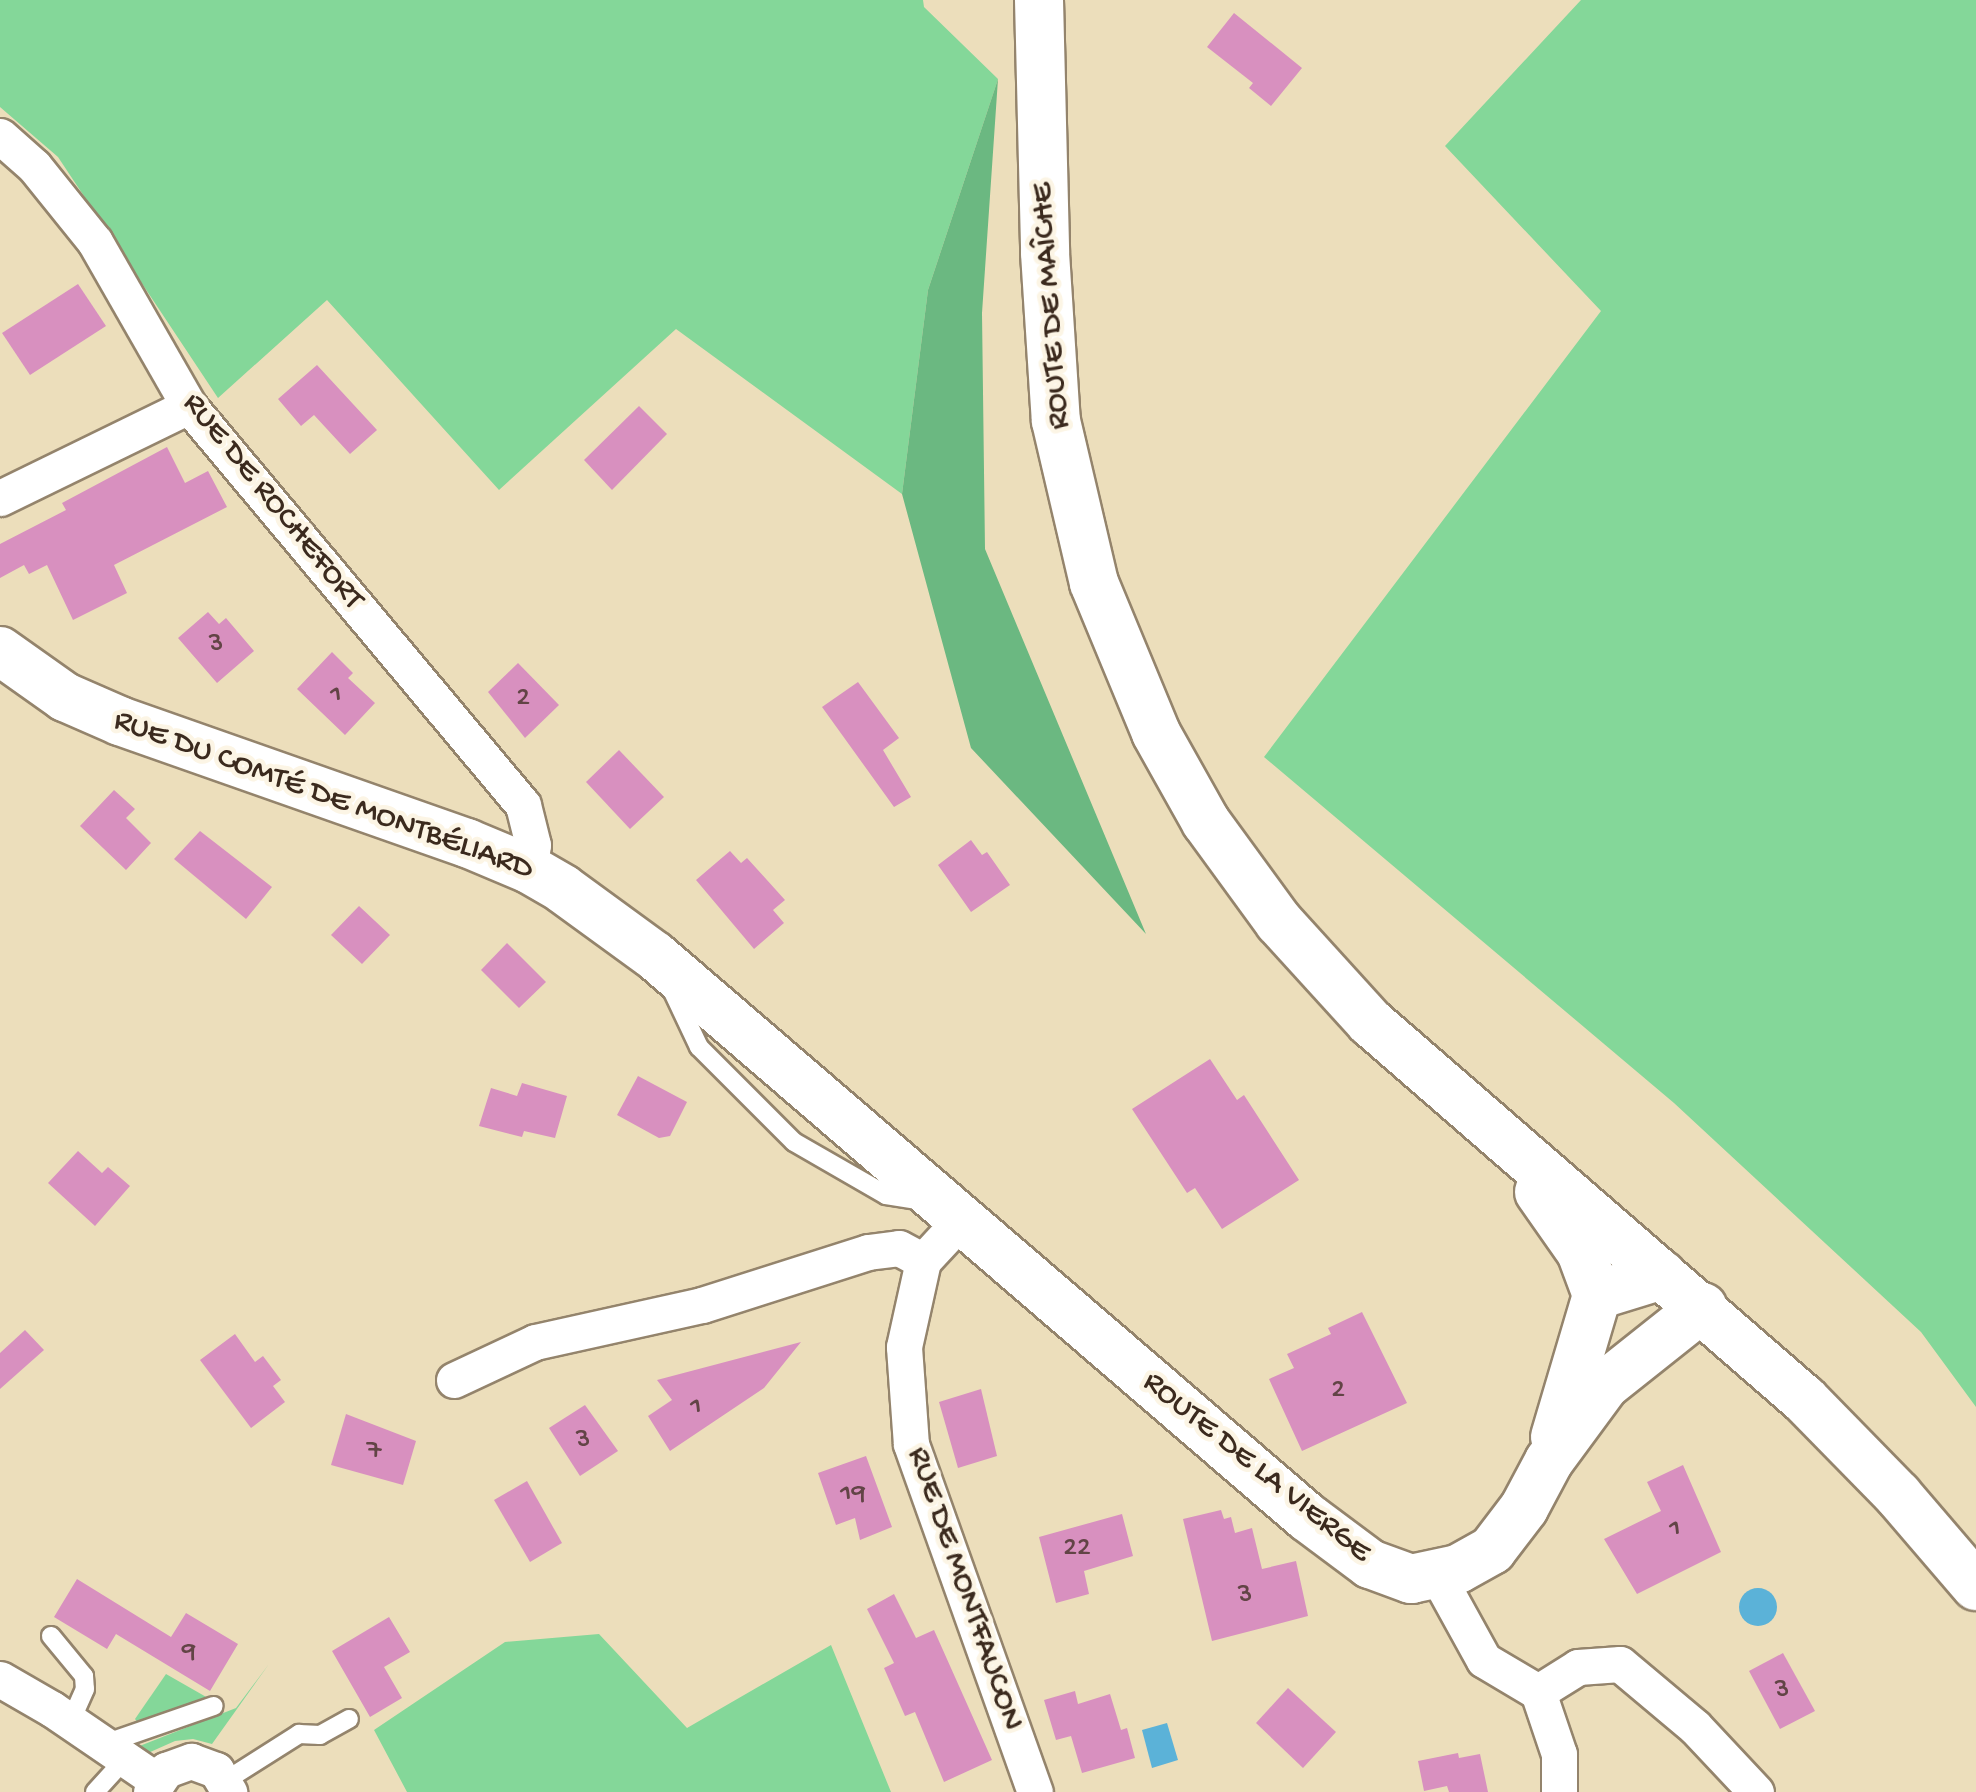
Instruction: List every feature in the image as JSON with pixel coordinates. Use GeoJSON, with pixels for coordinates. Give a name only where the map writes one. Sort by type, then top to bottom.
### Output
{"type":"FeatureCollection","features":[{"type":"Feature","properties":{"kind":"street","name":"ROUTE DE MAÎCHE"},"geometry":{"type":"LineString","coordinates":[[1039,0],[1045,254],[1056,420],[1094,583],[1156,733],[1206,822],[1280,922],[1370,1022],[1503,1140]]}},
{"type":"Feature","properties":{"kind":"street","name":"RUE DE ROCHEFORT"},"geometry":{"type":"LineString","coordinates":[[0,136],[34,166],[95,242],[189,406],[523,805],[534,846],[528,868]]}},
{"type":"Feature","properties":{"kind":"street"},"geometry":{"type":"LineString","coordinates":[[0,498],[189,406]]}},
{"type":"Feature","properties":{"kind":"street","name":"RUE DU COMTÉ DE MONTBÉLIARD"},"geometry":{"type":"LineString","coordinates":[[0,651],[65,697],[120,721],[528,868],[655,956],[949,1212]]}},
{"type":"Feature","properties":{"kind":"street"},"geometry":{"type":"LineString","coordinates":[[1503,1140],[1704,1307],[1847,1440],[1976,1586]]}},
{"type":"Feature","properties":{"kind":"street"},"geometry":{"type":"LineString","coordinates":[[1503,1140],[1581,1252],[1597,1295],[1549,1461]]}},
{"type":"Feature","properties":{"kind":"street"},"geometry":{"type":"LineString","coordinates":[[454,1380],[536,1342],[702,1305],[868,1252],[899,1248],[923,1261],[949,1212]]}},
{"type":"Feature","properties":{"kind":"street","name":"ROUTE DE LA VIERGE"},"geometry":{"type":"LineString","coordinates":[[949,1212],[1307,1518],[1370,1564],[1411,1579],[1436,1576]]}},
{"type":"Feature","properties":{"kind":"street","name":"RUE DE MONTFAUCON"},"geometry":{"type":"LineString","coordinates":[[923,1261],[904,1346],[911,1444],[1034,1792]]}},
{"type":"Feature","properties":{"kind":"street"},"geometry":{"type":"LineString","coordinates":[[1597,1295],[1662,1275]]}},
{"type":"Feature","properties":{"kind":"street"},"geometry":{"type":"LineString","coordinates":[[1559,1792],[1560,1754],[1538,1692],[1484,1660],[1436,1576],[1492,1550],[1524,1508],[1549,1461],[1605,1385],[1704,1307]]}},
{"type":"Feature","properties":{"kind":"street"},"geometry":{"type":"LineString","coordinates":[[1538,1692],[1578,1667],[1620,1664],[1695,1726],[1756,1792]]}},
{"type":"Feature","properties":{"kind":"street"},"geometry":{"type":"LineString","coordinates":[[0,1680],[71,1721],[154,1786],[177,1764],[191,1761],[216,1770],[227,1786]]}},
{"type":"Feature","properties":{"kind":"lane"},"geometry":{"type":"LineString","coordinates":[[50,1636],[84,1676],[85,1689],[71,1721]]}},
{"type":"Feature","properties":{"kind":"lane"},"geometry":{"type":"LineString","coordinates":[[95,1792],[114,1751],[214,1706]]}},
{"type":"Feature","properties":{"kind":"lane"},"geometry":{"type":"LineString","coordinates":[[227,1786],[299,1734],[320,1735],[349,1719]]}},
{"type":"Feature","properties":{"kind":"green space"},"geometry":{"type":"Polygon","coordinates":[[[0,0],[923,0],[924,7],[998,79],[928,290],[902,494],[676,329],[499,490],[327,300],[218,398],[58,157],[0,107],[0,0]]]}},
{"type":"Feature","properties":{"kind":"green space"},"geometry":{"type":"Polygon","coordinates":[[[1581,0],[1976,0],[1976,1407],[1921,1332],[1674,1103],[1264,757],[1601,311],[1445,146],[1581,0]]]}},
{"type":"Feature","properties":{"kind":"green space"},"geometry":{"type":"Polygon","coordinates":[[[998,79],[982,313],[985,549],[1146,934],[971,748],[902,494],[928,290],[998,79]]]}},
{"type":"Feature","properties":{"kind":"green space"},"geometry":{"type":"Polygon","coordinates":[[[599,1634],[687,1728],[831,1645],[891,1792],[407,1792],[374,1730],[505,1642],[599,1634]]]}},
{"type":"Feature","properties":{"kind":"green space"},"geometry":{"type":"Polygon","coordinates":[[[269,1664],[212,1744],[193,1739],[175,1741],[148,1753],[137,1747],[236,1708],[269,1664]]]}},
{"type":"Feature","properties":{"kind":"green space"},"geometry":{"type":"Polygon","coordinates":[[[166,1674],[208,1698],[138,1723],[135,1719],[166,1674]]]}},
{"type":"Feature","properties":{"kind":"water"},"geometry":{"type":"Polygon","coordinates":[[[1758,1588],[1771,1594],[1777,1607],[1771,1620],[1758,1626],[1745,1620],[1739,1607],[1745,1594],[1758,1588]]]}},
{"type":"Feature","properties":{"kind":"water"},"geometry":{"type":"Polygon","coordinates":[[[1167,1723],[1178,1760],[1152,1768],[1142,1730],[1167,1723]]]}},
{"type":"Feature","properties":{"kind":"building"},"geometry":{"type":"Polygon","coordinates":[[[1234,13],[1302,68],[1271,106],[1249,88],[1253,83],[1207,47],[1234,13]]]}},
{"type":"Feature","properties":{"kind":"building"},"geometry":{"type":"Polygon","coordinates":[[[78,284],[106,326],[30,375],[2,333],[78,284]]]}},
{"type":"Feature","properties":{"kind":"building"},"geometry":{"type":"Polygon","coordinates":[[[317,365],[377,430],[350,454],[314,415],[301,426],[278,399],[317,365]]]}},
{"type":"Feature","properties":{"kind":"building"},"geometry":{"type":"Polygon","coordinates":[[[639,406],[667,434],[612,490],[584,460],[639,406]]]}},
{"type":"Feature","properties":{"kind":"building"},"geometry":{"type":"Polygon","coordinates":[[[167,447],[185,483],[208,471],[227,507],[114,565],[127,593],[73,620],[47,565],[29,574],[24,565],[0,578],[0,544],[66,510],[62,503],[167,447]]]}},
{"type":"Feature","properties":{"kind":"building"},"geometry":{"type":"Polygon","coordinates":[[[208,612],[219,624],[226,618],[254,651],[217,683],[178,638],[208,612]]]}},
{"type":"Feature","properties":{"kind":"building"},"geometry":{"type":"Polygon","coordinates":[[[332,652],[353,673],[348,678],[375,703],[345,735],[297,689],[332,652]]]}},
{"type":"Feature","properties":{"kind":"building"},"geometry":{"type":"Polygon","coordinates":[[[518,663],[559,705],[525,738],[488,692],[518,663]]]}},
{"type":"Feature","properties":{"kind":"building"},"geometry":{"type":"Polygon","coordinates":[[[858,682],[899,738],[883,750],[911,797],[894,807],[822,707],[858,682]]]}},
{"type":"Feature","properties":{"kind":"building"},"geometry":{"type":"Polygon","coordinates":[[[619,750],[664,797],[630,829],[586,782],[619,750]]]}},
{"type":"Feature","properties":{"kind":"building"},"geometry":{"type":"Polygon","coordinates":[[[114,790],[135,809],[126,818],[151,843],[126,870],[80,826],[114,790]]]}},
{"type":"Feature","properties":{"kind":"building"},"geometry":{"type":"Polygon","coordinates":[[[200,831],[272,887],[246,919],[174,859],[200,831]]]}},
{"type":"Feature","properties":{"kind":"building"},"geometry":{"type":"Polygon","coordinates":[[[971,840],[982,855],[987,852],[1010,885],[971,912],[938,865],[971,840]]]}},
{"type":"Feature","properties":{"kind":"building"},"geometry":{"type":"Polygon","coordinates":[[[730,851],[741,863],[747,858],[785,900],[773,910],[784,923],[754,949],[696,880],[730,851]]]}},
{"type":"Feature","properties":{"kind":"building"},"geometry":{"type":"Polygon","coordinates":[[[359,906],[390,935],[362,964],[331,935],[359,906]]]}},
{"type":"Feature","properties":{"kind":"building"},"geometry":{"type":"Polygon","coordinates":[[[507,943],[546,982],[519,1008],[481,970],[507,943]]]}},
{"type":"Feature","properties":{"kind":"building"},"geometry":{"type":"Polygon","coordinates":[[[1210,1059],[1237,1100],[1244,1095],[1299,1180],[1222,1229],[1195,1188],[1187,1193],[1132,1109],[1210,1059]]]}},
{"type":"Feature","properties":{"kind":"building"},"geometry":{"type":"Polygon","coordinates":[[[638,1076],[687,1102],[670,1136],[659,1138],[617,1115],[638,1076]]]}},
{"type":"Feature","properties":{"kind":"building"},"geometry":{"type":"Polygon","coordinates":[[[522,1083],[567,1096],[555,1138],[524,1131],[522,1137],[479,1126],[491,1088],[517,1096],[522,1083]]]}},
{"type":"Feature","properties":{"kind":"building"},"geometry":{"type":"Polygon","coordinates":[[[78,1151],[102,1173],[108,1167],[130,1186],[95,1226],[48,1183],[78,1151]]]}},
{"type":"Feature","properties":{"kind":"building"},"geometry":{"type":"Polygon","coordinates":[[[1362,1312],[1407,1403],[1302,1451],[1269,1379],[1294,1368],[1287,1354],[1331,1334],[1328,1328],[1362,1312]]]}},
{"type":"Feature","properties":{"kind":"building"},"geometry":{"type":"Polygon","coordinates":[[[25,1330],[44,1350],[0,1389],[0,1353],[25,1330]]]}},
{"type":"Feature","properties":{"kind":"building"},"geometry":{"type":"Polygon","coordinates":[[[235,1334],[255,1362],[263,1356],[281,1380],[273,1386],[285,1402],[251,1428],[200,1360],[235,1334]]]}},
{"type":"Feature","properties":{"kind":"building"},"geometry":{"type":"Polygon","coordinates":[[[801,1342],[764,1388],[670,1451],[648,1416],[672,1400],[657,1380],[801,1342]]]}},
{"type":"Feature","properties":{"kind":"building"},"geometry":{"type":"Polygon","coordinates":[[[981,1389],[997,1456],[958,1468],[939,1402],[981,1389]]]}},
{"type":"Feature","properties":{"kind":"building"},"geometry":{"type":"Polygon","coordinates":[[[585,1405],[618,1451],[580,1476],[549,1428],[585,1405]]]}},
{"type":"Feature","properties":{"kind":"building"},"geometry":{"type":"Polygon","coordinates":[[[346,1414],[416,1441],[403,1485],[331,1465],[346,1414]]]}},
{"type":"Feature","properties":{"kind":"building"},"geometry":{"type":"Polygon","coordinates":[[[866,1456],[892,1527],[860,1540],[855,1518],[836,1525],[818,1473],[866,1456]]]}},
{"type":"Feature","properties":{"kind":"building"},"geometry":{"type":"Polygon","coordinates":[[[1683,1465],[1721,1552],[1637,1594],[1604,1539],[1661,1511],[1647,1482],[1683,1465]]]}},
{"type":"Feature","properties":{"kind":"building"},"geometry":{"type":"Polygon","coordinates":[[[527,1481],[562,1543],[530,1562],[494,1500],[527,1481]]]}},
{"type":"Feature","properties":{"kind":"building"},"geometry":{"type":"Polygon","coordinates":[[[1221,1510],[1224,1519],[1231,1517],[1235,1533],[1252,1528],[1262,1569],[1296,1561],[1308,1616],[1212,1641],[1183,1519],[1221,1510]]]}},
{"type":"Feature","properties":{"kind":"building"},"geometry":{"type":"Polygon","coordinates":[[[1122,1514],[1133,1556],[1084,1571],[1089,1594],[1056,1603],[1039,1537],[1122,1514]]]}},
{"type":"Feature","properties":{"kind":"building"},"geometry":{"type":"Polygon","coordinates":[[[77,1579],[171,1637],[186,1613],[238,1644],[210,1691],[116,1634],[107,1649],[54,1617],[77,1579]]]}},
{"type":"Feature","properties":{"kind":"building"},"geometry":{"type":"Polygon","coordinates":[[[894,1594],[916,1638],[934,1630],[992,1760],[944,1782],[915,1712],[905,1716],[884,1668],[894,1663],[867,1609],[894,1594]]]}},
{"type":"Feature","properties":{"kind":"building"},"geometry":{"type":"Polygon","coordinates":[[[389,1617],[410,1652],[384,1667],[402,1698],[370,1717],[332,1651],[389,1617]]]}},
{"type":"Feature","properties":{"kind":"building"},"geometry":{"type":"Polygon","coordinates":[[[1783,1653],[1815,1711],[1780,1729],[1749,1671],[1783,1653]]]}},
{"type":"Feature","properties":{"kind":"building"},"geometry":{"type":"Polygon","coordinates":[[[1288,1688],[1336,1732],[1303,1768],[1256,1723],[1288,1688]]]}},
{"type":"Feature","properties":{"kind":"building"},"geometry":{"type":"Polygon","coordinates":[[[1075,1691],[1078,1704],[1110,1694],[1121,1730],[1127,1728],[1135,1758],[1082,1773],[1071,1736],[1056,1740],[1044,1700],[1075,1691]]]}},
{"type":"Feature","properties":{"kind":"building"},"geometry":{"type":"Polygon","coordinates":[[[1458,1753],[1459,1758],[1480,1754],[1488,1792],[1449,1792],[1447,1786],[1424,1791],[1418,1761],[1458,1753]]]}}]}
